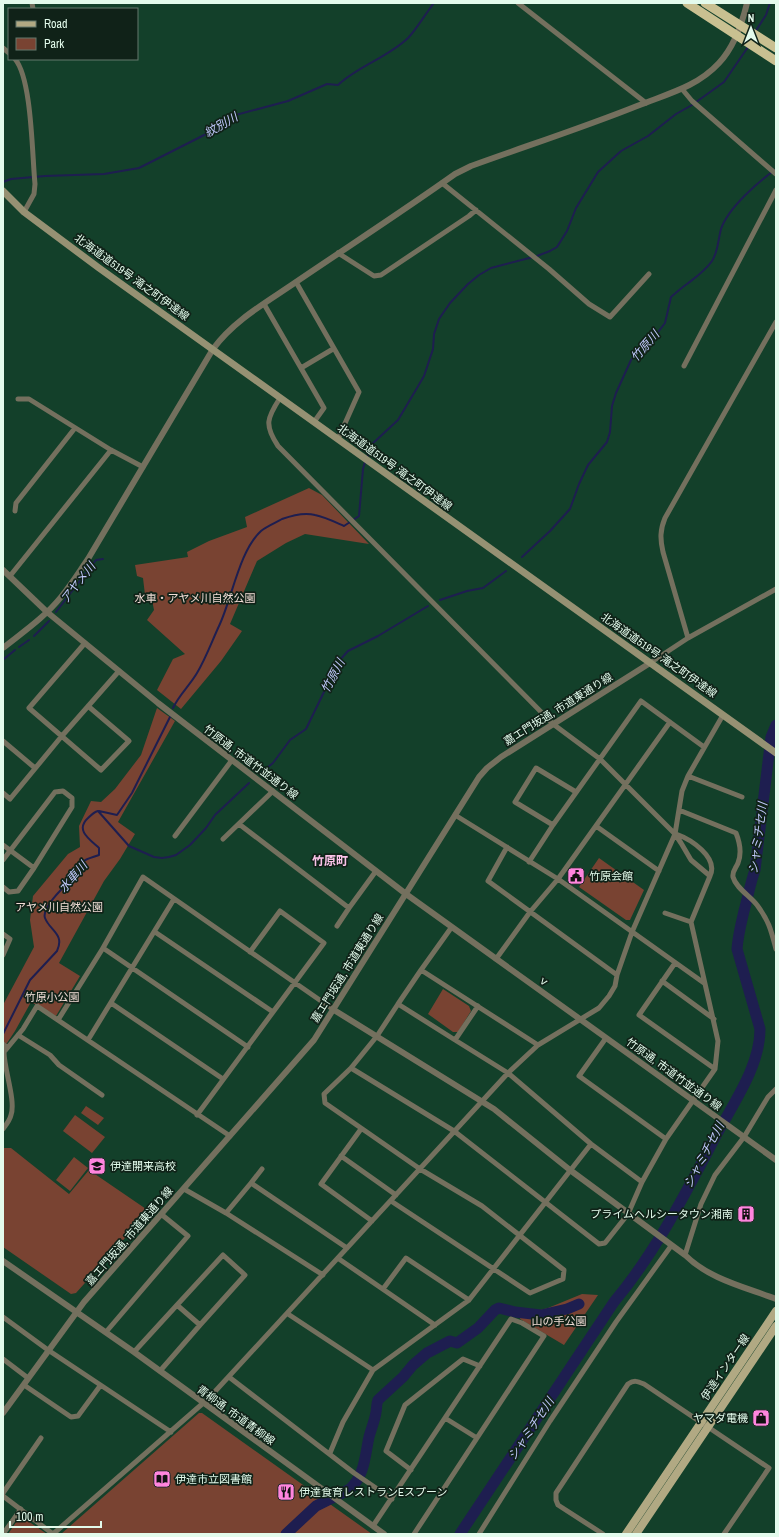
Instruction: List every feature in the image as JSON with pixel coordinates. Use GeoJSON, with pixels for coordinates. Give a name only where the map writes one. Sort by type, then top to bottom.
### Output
{"type":"FeatureCollection","features":[{"type":"Feature","properties":{"kind":"highway"},"geometry":{"type":"LineString","coordinates":[[687,3],[776,61]]}},
{"type":"Feature","properties":{"kind":"highway"},"geometry":{"type":"LineString","coordinates":[[708,5],[776,48]]}},
{"type":"Feature","properties":{"kind":"main road","name":"北海道道519号 滝之町伊達線"},"geometry":{"type":"LineString","coordinates":[[4,192],[24,212],[100,268],[776,753]]}},
{"type":"Feature","properties":{"kind":"main road","name":"伊達インター線"},"geometry":{"type":"LineString","coordinates":[[636,1534],[776,1311]]}},
{"type":"Feature","properties":{"kind":"main road","name":"伊達インター線"},"geometry":{"type":"LineString","coordinates":[[626,1534],[776,1326]]}},
{"type":"Feature","properties":{"kind":"street"},"geometry":{"type":"LineString","coordinates":[[518,3],[646,103]]}},
{"type":"Feature","properties":{"kind":"street"},"geometry":{"type":"LineString","coordinates":[[3,648],[47,612],[70,586],[88,559],[213,349],[231,330],[264,304],[455,174],[471,166],[646,103],[697,82],[719,63],[729,51],[744,17],[747,3]]}},
{"type":"Feature","properties":{"kind":"street"},"geometry":{"type":"LineString","coordinates":[[15,60],[27,94],[35,184],[34,194],[24,212]]}},
{"type":"Feature","properties":{"kind":"street"},"geometry":{"type":"LineString","coordinates":[[682,89],[692,101],[776,174]]}},
{"type":"Feature","properties":{"kind":"street"},"geometry":{"type":"LineString","coordinates":[[442,183],[580,296],[610,317],[649,274]]}},
{"type":"Feature","properties":{"kind":"street"},"geometry":{"type":"LineString","coordinates":[[684,366],[776,190]]}},
{"type":"Feature","properties":{"kind":"street"},"geometry":{"type":"LineString","coordinates":[[338,253],[374,276],[381,275],[476,210]]}},
{"type":"Feature","properties":{"kind":"street"},"geometry":{"type":"LineString","coordinates":[[296,282],[359,392],[338,439]]}},
{"type":"Feature","properties":{"kind":"street"},"geometry":{"type":"LineString","coordinates":[[264,304],[324,408],[314,422]]}},
{"type":"Feature","properties":{"kind":"street"},"geometry":{"type":"LineString","coordinates":[[688,638],[663,552],[660,539],[661,529],[665,518],[776,322]]}},
{"type":"Feature","properties":{"kind":"street"},"geometry":{"type":"LineString","coordinates":[[301,368],[333,349]]}},
{"type":"Feature","properties":{"kind":"street"},"geometry":{"type":"LineString","coordinates":[[280,398],[271,411],[268,420],[270,435],[278,446],[553,724],[600,759],[626,784],[675,834],[691,860],[710,876]]}},
{"type":"Feature","properties":{"kind":"street"},"geometry":{"type":"LineString","coordinates":[[18,399],[29,399],[111,450],[143,467]]}},
{"type":"Feature","properties":{"kind":"street"},"geometry":{"type":"LineString","coordinates":[[15,511],[16,503],[76,428]]}},
{"type":"Feature","properties":{"kind":"street"},"geometry":{"type":"LineString","coordinates":[[10,576],[111,450]]}},
{"type":"Feature","properties":{"kind":"street","name":"竹原通, 市道竹並通り線"},"geometry":{"type":"LineString","coordinates":[[3,570],[47,612],[119,671],[406,894],[496,959]]}},
{"type":"Feature","properties":{"kind":"street"},"geometry":{"type":"LineString","coordinates":[[650,663],[688,638],[776,589]]}},
{"type":"Feature","properties":{"kind":"street"},"geometry":{"type":"LineString","coordinates":[[84,643],[29,708],[101,770],[128,741],[88,706]]}},
{"type":"Feature","properties":{"kind":"street","name":"嘉エ門坂通, 市道東通り線"},"geometry":{"type":"LineString","coordinates":[[3,1413],[77,1311],[314,1040],[479,777],[500,757],[650,663]]}},
{"type":"Feature","properties":{"kind":"street"},"geometry":{"type":"LineString","coordinates":[[3,793],[10,799],[61,737],[119,671]]}},
{"type":"Feature","properties":{"kind":"street"},"geometry":{"type":"LineString","coordinates":[[529,862],[576,792],[642,701],[704,747]]}},
{"type":"Feature","properties":{"kind":"street"},"geometry":{"type":"LineString","coordinates":[[41,1438],[3,1494],[52,1534],[204,1403],[339,1259],[347,1248],[508,1073],[538,1045],[599,1008],[615,986],[617,975],[632,932],[675,834],[682,790],[688,776],[723,715]]}},
{"type":"Feature","properties":{"kind":"street"},"geometry":{"type":"LineString","coordinates":[[496,959],[530,912],[558,879],[670,722]]}},
{"type":"Feature","properties":{"kind":"street"},"geometry":{"type":"LineString","coordinates":[[3,741],[35,768]]}},
{"type":"Feature","properties":{"kind":"street"},"geometry":{"type":"LineString","coordinates":[[175,836],[232,760]]}},
{"type":"Feature","properties":{"kind":"street"},"geometry":{"type":"LineString","coordinates":[[553,825],[515,802],[536,768],[576,792]]}},
{"type":"Feature","properties":{"kind":"street"},"geometry":{"type":"LineString","coordinates":[[688,776],[742,798]]}},
{"type":"Feature","properties":{"kind":"street"},"geometry":{"type":"LineString","coordinates":[[3,860],[55,792],[63,791],[72,798],[72,807],[18,891],[9,892],[3,886]]}},
{"type":"Feature","properties":{"kind":"street"},"geometry":{"type":"LineString","coordinates":[[223,839],[273,791]]}},
{"type":"Feature","properties":{"kind":"street"},"geometry":{"type":"LineString","coordinates":[[679,810],[736,834],[741,846],[740,858],[734,869],[733,877],[738,886],[756,903],[769,923],[776,949]]}},
{"type":"Feature","properties":{"kind":"street"},"geometry":{"type":"LineString","coordinates":[[455,815],[558,879],[704,983]]}},
{"type":"Feature","properties":{"kind":"street"},"geometry":{"type":"LineString","coordinates":[[239,824],[349,908]]}},
{"type":"Feature","properties":{"kind":"street"},"geometry":{"type":"LineString","coordinates":[[596,826],[659,871]]}},
{"type":"Feature","properties":{"kind":"street"},"geometry":{"type":"LineString","coordinates":[[351,1068],[454,1131],[599,1244],[605,1243],[628,1214],[642,1182],[666,1139],[715,1070],[718,1040],[691,922],[713,871],[707,856],[701,849],[687,838],[675,834]]}},
{"type":"Feature","properties":{"kind":"street"},"geometry":{"type":"LineString","coordinates":[[3,844],[34,868]]}},
{"type":"Feature","properties":{"kind":"street"},"geometry":{"type":"LineString","coordinates":[[507,847],[488,881],[617,975]]}},
{"type":"Feature","properties":{"kind":"street"},"geometry":{"type":"LineString","coordinates":[[337,926],[376,871]]}},
{"type":"Feature","properties":{"kind":"street"},"geometry":{"type":"LineString","coordinates":[[58,1020],[103,948],[143,877],[334,1010],[494,1109],[570,1170],[646,1228],[685,1255],[695,1265],[717,1277],[776,1299]]}},
{"type":"Feature","properties":{"kind":"street"},"geometry":{"type":"LineString","coordinates":[[88,1040],[174,899]]}},
{"type":"Feature","properties":{"kind":"street"},"geometry":{"type":"LineString","coordinates":[[197,1115],[324,943],[280,911],[250,952]]}},
{"type":"Feature","properties":{"kind":"street"},"geometry":{"type":"LineString","coordinates":[[665,913],[691,922]]}},
{"type":"Feature","properties":{"kind":"street"},"geometry":{"type":"LineString","coordinates":[[391,1201],[530,1293],[563,1279],[564,1270],[520,1234],[482,1206],[420,1169],[325,1103],[324,1094],[351,1068],[377,1036],[421,970],[452,928]]}},
{"type":"Feature","properties":{"kind":"street"},"geometry":{"type":"LineString","coordinates":[[155,932],[273,1012]]}},
{"type":"Feature","properties":{"kind":"street"},"geometry":{"type":"LineString","coordinates":[[3,934],[10,939],[3,955]]}},
{"type":"Feature","properties":{"kind":"street"},"geometry":{"type":"LineString","coordinates":[[103,948],[248,1047]]}},
{"type":"Feature","properties":{"kind":"street","name":"ｖ"},"geometry":{"type":"LineString","coordinates":[[496,959],[580,1019]]}},
{"type":"Feature","properties":{"kind":"street"},"geometry":{"type":"LineString","coordinates":[[676,963],[639,1015],[715,1070]]}},
{"type":"Feature","properties":{"kind":"street"},"geometry":{"type":"LineString","coordinates":[[421,970],[538,1045]]}},
{"type":"Feature","properties":{"kind":"street"},"geometry":{"type":"LineString","coordinates":[[662,981],[714,1019]]}},
{"type":"Feature","properties":{"kind":"street"},"geometry":{"type":"LineString","coordinates":[[111,1002],[223,1079]]}},
{"type":"Feature","properties":{"kind":"street"},"geometry":{"type":"LineString","coordinates":[[398,1004],[508,1073],[591,1144],[642,1182]]}},
{"type":"Feature","properties":{"kind":"street"},"geometry":{"type":"LineString","coordinates":[[3,1129],[11,1115],[12,1106],[4,1063],[4,1052],[23,1029],[36,1006],[230,1136]]}},
{"type":"Feature","properties":{"kind":"street"},"geometry":{"type":"LineString","coordinates":[[455,1040],[478,1006]]}},
{"type":"Feature","properties":{"kind":"street","name":"竹原通, 市道竹並通り線"},"geometry":{"type":"LineString","coordinates":[[580,1019],[776,1160]]}},
{"type":"Feature","properties":{"kind":"street"},"geometry":{"type":"LineString","coordinates":[[18,1035],[50,1055],[59,1065],[102,1095]]}},
{"type":"Feature","properties":{"kind":"street"},"geometry":{"type":"LineString","coordinates":[[606,1038],[579,1076],[666,1139]]}},
{"type":"Feature","properties":{"kind":"street"},"geometry":{"type":"LineString","coordinates":[[3,1044],[8,1048]]}},
{"type":"Feature","properties":{"kind":"street"},"geometry":{"type":"LineString","coordinates":[[685,1255],[701,1204],[716,1175],[744,1137],[768,1097],[776,1089]]}},
{"type":"Feature","properties":{"kind":"street"},"geometry":{"type":"LineString","coordinates":[[361,1129],[321,1184],[372,1221]]}},
{"type":"Feature","properties":{"kind":"street"},"geometry":{"type":"LineString","coordinates":[[330,1453],[343,1422],[373,1370],[469,1300],[544,1202],[591,1144]]}},
{"type":"Feature","properties":{"kind":"street"},"geometry":{"type":"LineString","coordinates":[[341,1156],[396,1195]]}},
{"type":"Feature","properties":{"kind":"street"},"geometry":{"type":"LineString","coordinates":[[226,1213],[262,1169]]}},
{"type":"Feature","properties":{"kind":"street"},"geometry":{"type":"LineString","coordinates":[[251,1183],[347,1248]]}},
{"type":"Feature","properties":{"kind":"street"},"geometry":{"type":"LineString","coordinates":[[184,1189],[226,1213],[323,1275]]}},
{"type":"Feature","properties":{"kind":"street"},"geometry":{"type":"LineString","coordinates":[[106,1332],[188,1236],[161,1214]]}},
{"type":"Feature","properties":{"kind":"street"},"geometry":{"type":"LineString","coordinates":[[478,1534],[550,1421],[669,1244]]}},
{"type":"Feature","properties":{"kind":"street"},"geometry":{"type":"LineString","coordinates":[[134,1352],[223,1255],[246,1275],[160,1371]]}},
{"type":"Feature","properties":{"kind":"street"},"geometry":{"type":"LineString","coordinates":[[384,1290],[406,1258],[469,1300]]}},
{"type":"Feature","properties":{"kind":"street"},"geometry":{"type":"LineString","coordinates":[[339,1259],[435,1325]]}},
{"type":"Feature","properties":{"kind":"street","name":"青柳通, 市道青柳線"},"geometry":{"type":"LineString","coordinates":[[3,1261],[77,1311],[384,1534]]}},
{"type":"Feature","properties":{"kind":"street"},"geometry":{"type":"LineString","coordinates":[[177,1305],[200,1325]]}},
{"type":"Feature","properties":{"kind":"street"},"geometry":{"type":"LineString","coordinates":[[288,1314],[373,1370]]}},
{"type":"Feature","properties":{"kind":"street"},"geometry":{"type":"LineString","coordinates":[[3,1317],[100,1386],[171,1432]]}},
{"type":"Feature","properties":{"kind":"street"},"geometry":{"type":"LineString","coordinates":[[374,1526],[511,1319],[522,1323],[544,1336],[414,1534]]}},
{"type":"Feature","properties":{"kind":"street"},"geometry":{"type":"LineString","coordinates":[[3,1359],[28,1378]]}},
{"type":"Feature","properties":{"kind":"street"},"geometry":{"type":"LineString","coordinates":[[411,1470],[386,1451],[406,1405],[463,1359],[480,1366]]}},
{"type":"Feature","properties":{"kind":"street"},"geometry":{"type":"LineString","coordinates":[[229,1377],[392,1499]]}},
{"type":"Feature","properties":{"kind":"street"},"geometry":{"type":"LineString","coordinates":[[603,1534],[558,1505],[556,1493],[628,1384],[632,1381],[644,1384],[769,1468],[724,1534]]}},
{"type":"Feature","properties":{"kind":"street"},"geometry":{"type":"LineString","coordinates":[[24,1385],[71,1418],[78,1416],[100,1386]]}},
{"type":"Feature","properties":{"kind":"street"},"geometry":{"type":"LineString","coordinates":[[445,1418],[477,1438]]}},
{"type":"Feature","properties":{"kind":"street"},"geometry":{"type":"LineString","coordinates":[[3,1534],[21,1509]]}},
{"type":"Feature","properties":{"kind":"green space","name":"水車・アヤメ川自然公園"},"geometry":{"type":"Polygon","coordinates":[[[309,488],[322,495],[369,544],[305,534],[286,543],[257,561],[230,624],[242,631],[221,661],[181,709],[157,690],[173,659],[185,654],[147,620],[154,610],[152,600],[145,595],[143,578],[137,576],[135,565],[188,557],[187,552],[209,541],[247,527],[245,517],[309,488]]]}},
{"type":"Feature","properties":{"kind":"green space","name":"アヤメ川自然公園"},"geometry":{"type":"Polygon","coordinates":[[[157,708],[175,721],[118,822],[135,834],[120,859],[104,881],[59,963],[80,976],[56,1016],[31,1002],[3,1049],[3,1005],[34,947],[30,920],[33,896],[68,854],[80,847],[79,826],[91,801],[101,802],[115,789],[141,755],[157,708]]]}},
{"type":"Feature","properties":{"kind":"green space"},"geometry":{"type":"Polygon","coordinates":[[[599,858],[644,890],[630,920],[626,920],[579,887],[599,858]]]}},
{"type":"Feature","properties":{"kind":"green space"},"geometry":{"type":"Polygon","coordinates":[[[443,989],[469,1006],[471,1011],[458,1032],[453,1032],[428,1014],[443,989]]]}},
{"type":"Feature","properties":{"kind":"green space"},"geometry":{"type":"Polygon","coordinates":[[[86,1106],[104,1118],[98,1125],[81,1113],[86,1106]]]}},
{"type":"Feature","properties":{"kind":"green space"},"geometry":{"type":"Polygon","coordinates":[[[75,1115],[105,1137],[92,1153],[63,1131],[75,1115]]]}},
{"type":"Feature","properties":{"kind":"green space"},"geometry":{"type":"Polygon","coordinates":[[[3,1148],[11,1148],[69,1194],[89,1170],[149,1211],[76,1293],[71,1294],[3,1247],[3,1148]]]}},
{"type":"Feature","properties":{"kind":"green space"},"geometry":{"type":"Polygon","coordinates":[[[74,1157],[88,1168],[70,1191],[56,1180],[74,1157]]]}},
{"type":"Feature","properties":{"kind":"green space","name":"山の手公園"},"geometry":{"type":"Polygon","coordinates":[[[582,1294],[598,1295],[564,1345],[520,1319],[522,1308],[540,1310],[582,1294]]]}},
{"type":"Feature","properties":{"kind":"green space"},"geometry":{"type":"Polygon","coordinates":[[[199,1413],[202,1413],[372,1534],[61,1534],[199,1413]]]}},
{"type":"Feature","properties":{"kind":"green space"},"geometry":{"type":"Polygon","coordinates":[[[22,1517],[47,1534],[8,1534],[19,1518],[22,1517]]]}},
{"type":"Feature","properties":{"kind":"waterway","name":"紋別川"},"geometry":{"type":"LineString","coordinates":[[3,182],[11,179],[45,176],[104,174],[139,168],[218,128],[232,116],[288,101],[327,84],[338,85],[354,72],[400,45],[414,31],[434,3]]}},
{"type":"Feature","properties":{"kind":"waterway"},"geometry":{"type":"LineString","coordinates":[[755,32],[766,15],[770,3]]}},
{"type":"Feature","properties":{"kind":"waterway"},"geometry":{"type":"LineString","coordinates":[[367,458],[371,445],[398,420],[424,376],[433,349],[434,334],[439,319],[450,303],[468,284],[491,268],[537,256],[557,247],[567,231],[576,208],[598,172],[621,151],[648,136],[676,114],[692,105],[724,82],[748,47]]}},
{"type":"Feature","properties":{"kind":"waterway","name":"竹原川"},"geometry":{"type":"LineString","coordinates":[[522,557],[550,531],[570,509],[588,465],[607,442],[610,432],[612,406],[616,393],[631,360],[641,347],[652,340],[665,323],[671,297],[709,265],[716,254],[721,229],[730,213],[744,196],[776,169]]}},
{"type":"Feature","properties":{"kind":"waterway"},"geometry":{"type":"LineString","coordinates":[[173,708],[203,661],[224,615],[241,563],[253,540],[261,531],[282,519],[294,515],[315,515],[344,526],[359,516],[363,469],[365,462]]}},
{"type":"Feature","properties":{"kind":"waterway","name":"アヤメ川"},"geometry":{"type":"LineString","coordinates":[[56,612],[96,560],[103,559]]}},
{"type":"Feature","properties":{"kind":"waterway","name":"竹原川"},"geometry":{"type":"LineString","coordinates":[[440,600],[467,591],[483,588],[506,571]]}},
{"type":"Feature","properties":{"kind":"waterway","name":"竹原川"},"geometry":{"type":"LineString","coordinates":[[262,772],[273,763],[290,740],[306,729],[339,661],[348,651],[378,636],[428,606]]}},
{"type":"Feature","properties":{"kind":"waterway","name":"アヤメ川"},"geometry":{"type":"LineString","coordinates":[[34,636],[49,621]]}},
{"type":"Feature","properties":{"kind":"waterway","name":"アヤメ川"},"geometry":{"type":"LineString","coordinates":[[19,647],[29,640]]}},
{"type":"Feature","properties":{"kind":"waterway","name":"アヤメ川"},"geometry":{"type":"LineString","coordinates":[[4,659],[15,650]]}},
{"type":"Feature","properties":{"kind":"waterway"},"geometry":{"type":"LineString","coordinates":[[99,811],[117,815],[132,793],[170,717]]}},
{"type":"Feature","properties":{"kind":"waterway","name":"シャミチセ川"},"geometry":{"type":"LineString","coordinates":[[460,1534],[614,1302],[657,1242],[670,1221],[751,1070],[756,1057],[760,1029],[737,949],[750,885],[755,870],[771,737],[776,725]]}},
{"type":"Feature","properties":{"kind":"waterway","name":"竹原川"},"geometry":{"type":"LineString","coordinates":[[98,811],[129,846],[154,857],[169,857],[176,855],[190,845],[206,828],[215,815],[249,783]]}},
{"type":"Feature","properties":{"kind":"waterway","name":"水車川"},"geometry":{"type":"LineString","coordinates":[[3,1034],[30,980],[57,951],[59,940],[56,933],[45,918],[47,908],[76,874],[83,862],[99,855],[99,848],[88,838],[83,830],[84,822],[98,811]]}},
{"type":"Feature","properties":{"kind":"waterway"},"geometry":{"type":"LineString","coordinates":[[286,1534],[316,1506],[350,1489],[359,1478],[364,1464],[378,1400],[427,1353],[450,1341],[457,1343],[478,1328],[495,1310],[499,1308],[515,1312],[541,1315],[567,1309],[579,1304]]}},
{"type":"Feature","properties":{"kind":"place","name":"竹原会館"},"geometry":{"type":"Point","coordinates":[576,876]}},
{"type":"Feature","properties":{"kind":"place","name":"伊達開来高校"},"geometry":{"type":"Point","coordinates":[97,1166]}},
{"type":"Feature","properties":{"kind":"place","name":"プライムヘルシータウン湘南"},"geometry":{"type":"Point","coordinates":[746,1214]}},
{"type":"Feature","properties":{"kind":"place","name":"ヤマダ電機"},"geometry":{"type":"Point","coordinates":[761,1418]}},
{"type":"Feature","properties":{"kind":"place","name":"伊達市立図書館"},"geometry":{"type":"Point","coordinates":[162,1479]}},
{"type":"Feature","properties":{"kind":"place","name":"伊達食育レストランEスプーン"},"geometry":{"type":"Point","coordinates":[286,1492]}},
{"type":"Feature","properties":{"kind":"district","name":"竹原町"},"geometry":{"type":"Point","coordinates":[330,861]}},
{"type":"Feature","properties":{"kind":"park label","name":"竹原小公園"},"geometry":{"type":"Point","coordinates":[52,997]}}]}
